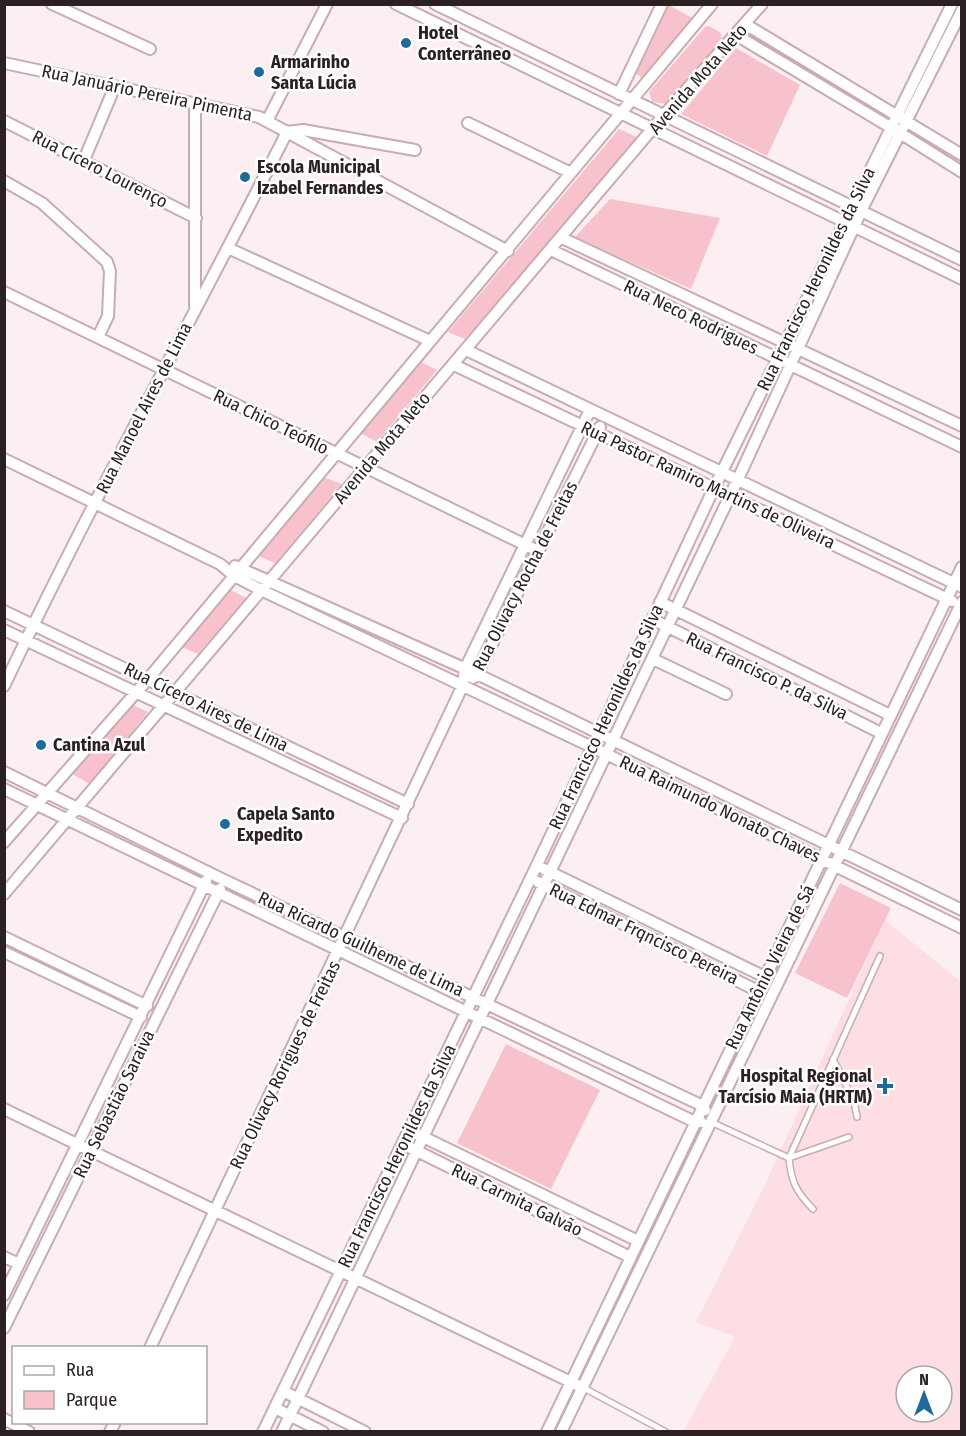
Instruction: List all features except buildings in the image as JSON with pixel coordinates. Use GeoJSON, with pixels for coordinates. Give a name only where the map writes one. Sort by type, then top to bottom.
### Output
{"type":"FeatureCollection","features":[{"type":"Feature","properties":{"kind":"street"},"geometry":{"type":"LineString","coordinates":[[52,4],[150,49]]}},
{"type":"Feature","properties":{"kind":"street"},"geometry":{"type":"LineString","coordinates":[[267,121],[327,4]]}},
{"type":"Feature","properties":{"kind":"street"},"geometry":{"type":"LineString","coordinates":[[396,4],[962,279]]}},
{"type":"Feature","properties":{"kind":"street"},"geometry":{"type":"LineString","coordinates":[[435,4],[962,260]]}},
{"type":"Feature","properties":{"kind":"street"},"geometry":{"type":"LineString","coordinates":[[619,94],[662,4]]}},
{"type":"Feature","properties":{"kind":"street","name":"Avenida Mota Neto"},"geometry":{"type":"LineString","coordinates":[[4,894],[365,467],[762,4]]}},
{"type":"Feature","properties":{"kind":"street","name":"Rua Francisco Heronildes da Silva"},"geometry":{"type":"LineString","coordinates":[[263,1431],[537,865],[722,471],[850,206],[952,4]]}},
{"type":"Feature","properties":{"kind":"street","name":"Avenida Mota Neto"},"geometry":{"type":"LineString","coordinates":[[4,842],[148,679],[508,251],[711,5]]}},
{"type":"Feature","properties":{"kind":"street","name":"Rua Francisco Heronildes da Silva"},"geometry":{"type":"LineString","coordinates":[[282,1431],[614,741],[861,211],[961,7]]}},
{"type":"Feature","properties":{"kind":"street"},"geometry":{"type":"LineString","coordinates":[[745,24],[962,155]]}},
{"type":"Feature","properties":{"kind":"street"},"geometry":{"type":"LineString","coordinates":[[736,35],[890,126],[962,172]]}},
{"type":"Feature","properties":{"kind":"street","name":"Rua Januário Pereira Pimenta"},"geometry":{"type":"LineString","coordinates":[[4,63],[259,117],[287,132]]}},
{"type":"Feature","properties":{"kind":"street"},"geometry":{"type":"LineString","coordinates":[[84,160],[115,86]]}},
{"type":"Feature","properties":{"kind":"street"},"geometry":{"type":"LineString","coordinates":[[195,103],[195,309]]}},
{"type":"Feature","properties":{"kind":"street","name":"Rua Cícero Lourenço"},"geometry":{"type":"LineString","coordinates":[[4,121],[196,218]]}},
{"type":"Feature","properties":{"kind":"street"},"geometry":{"type":"LineString","coordinates":[[468,123],[571,173]]}},
{"type":"Feature","properties":{"kind":"street"},"geometry":{"type":"LineString","coordinates":[[287,132],[303,130],[415,150]]}},
{"type":"Feature","properties":{"kind":"street"},"geometry":{"type":"LineString","coordinates":[[287,132],[508,251]]}},
{"type":"Feature","properties":{"kind":"street","name":"Rua Manoel Aires de Lima"},"geometry":{"type":"LineString","coordinates":[[4,686],[33,624],[163,369],[287,132]]}},
{"type":"Feature","properties":{"kind":"street"},"geometry":{"type":"LineString","coordinates":[[4,181],[42,203],[107,262],[110,271],[108,316],[98,337]]}},
{"type":"Feature","properties":{"kind":"street","name":"Rua Neco Rodrigues"},"geometry":{"type":"LineString","coordinates":[[562,238],[962,426]]}},
{"type":"Feature","properties":{"kind":"street"},"geometry":{"type":"LineString","coordinates":[[228,248],[430,341]]}},
{"type":"Feature","properties":{"kind":"street","name":"Rua Neco Rodrigues"},"geometry":{"type":"LineString","coordinates":[[551,250],[962,447]]}},
{"type":"Feature","properties":{"kind":"street","name":"Rua Chico Teófilo"},"geometry":{"type":"LineString","coordinates":[[4,292],[538,551]]}},
{"type":"Feature","properties":{"kind":"street","name":"Rua Pastor Ramiro Martins de Oliveira"},"geometry":{"type":"LineString","coordinates":[[466,350],[957,585]]}},
{"type":"Feature","properties":{"kind":"street","name":"Rua Pastor Ramiro Martins de Oliveira"},"geometry":{"type":"LineString","coordinates":[[454,364],[961,604]]}},
{"type":"Feature","properties":{"kind":"street"},"geometry":{"type":"LineString","coordinates":[[916,425],[923,408]]}},
{"type":"Feature","properties":{"kind":"street","name":"Rua Olivacy Rocha de Freitas"},"geometry":{"type":"LineString","coordinates":[[463,685],[465,669],[590,410]]}},
{"type":"Feature","properties":{"kind":"street","name":"Rua Olivacy Rocha de Freitas"},"geometry":{"type":"LineString","coordinates":[[463,685],[477,674],[604,417]]}},
{"type":"Feature","properties":{"kind":"street","name":"Rua Raimundo Nonato Chaves"},"geometry":{"type":"LineString","coordinates":[[4,459],[220,564],[270,581],[477,674],[962,910]]}},
{"type":"Feature","properties":{"kind":"street"},"geometry":{"type":"LineString","coordinates":[[543,507],[557,514]]}},
{"type":"Feature","properties":{"kind":"street","name":"Rua Antônio Vieira de Sá"},"geometry":{"type":"LineString","coordinates":[[547,1431],[946,598],[957,585],[962,567]]}},
{"type":"Feature","properties":{"kind":"street","name":"Rua Raimundo Nonato Chaves"},"geometry":{"type":"LineString","coordinates":[[237,571],[261,590],[607,754],[958,927]]}},
{"type":"Feature","properties":{"kind":"street","name":"Rua Francisco P. da Silva"},"geometry":{"type":"LineString","coordinates":[[660,602],[890,715]]}},
{"type":"Feature","properties":{"kind":"street","name":"Rua Antônio Vieira de Sá"},"geometry":{"type":"LineString","coordinates":[[561,1431],[961,604]]}},
{"type":"Feature","properties":{"kind":"street","name":"Rua Cícero Aires de Lima"},"geometry":{"type":"LineString","coordinates":[[4,610],[408,804]]}},
{"type":"Feature","properties":{"kind":"street","name":"Rua Francisco P. da Silva"},"geometry":{"type":"LineString","coordinates":[[652,619],[881,733]]}},
{"type":"Feature","properties":{"kind":"street"},"geometry":{"type":"LineString","coordinates":[[369,640],[374,628]]}},
{"type":"Feature","properties":{"kind":"street","name":"Rua Cícero Aires de Lima"},"geometry":{"type":"LineString","coordinates":[[4,630],[402,818]]}},
{"type":"Feature","properties":{"kind":"street"},"geometry":{"type":"LineString","coordinates":[[653,659],[726,694]]}},
{"type":"Feature","properties":{"kind":"street","name":"Rua Olivacy Rorigues de Freitas"},"geometry":{"type":"LineString","coordinates":[[150,1346],[340,951],[463,685]]}},
{"type":"Feature","properties":{"kind":"street"},"geometry":{"type":"LineString","coordinates":[[270,755],[278,741]]}},
{"type":"Feature","properties":{"kind":"street","name":"Rua Ricardo Guilheme de Lima"},"geometry":{"type":"LineString","coordinates":[[4,772],[224,880],[703,1106]]}},
{"type":"Feature","properties":{"kind":"street","name":"Rua Ricardo Guilheme de Lima"},"geometry":{"type":"LineString","coordinates":[[4,789],[695,1122],[710,1121]]}},
{"type":"Feature","properties":{"kind":"street","name":"Rua Edmar Frqncisco Pereira"},"geometry":{"type":"LineString","coordinates":[[537,865],[765,976]]}},
{"type":"Feature","properties":{"kind":"street","name":"Rua Sebastião Saraiva"},"geometry":{"type":"LineString","coordinates":[[4,1294],[9,1276],[19,1264],[31,1241],[210,873]]}},
{"type":"Feature","properties":{"kind":"street","name":"Rua Edmar Frqncisco Pereira"},"geometry":{"type":"LineString","coordinates":[[530,877],[758,991]]}},
{"type":"Feature","properties":{"kind":"street","name":"Rua Sebastião Saraiva"},"geometry":{"type":"LineString","coordinates":[[4,1328],[224,880]]}},
{"type":"Feature","properties":{"kind":"street"},"geometry":{"type":"LineString","coordinates":[[245,906],[251,892]]}},
{"type":"Feature","properties":{"kind":"street"},"geometry":{"type":"LineString","coordinates":[[958,927],[962,910]]}},
{"type":"Feature","properties":{"kind":"street"},"geometry":{"type":"LineString","coordinates":[[657,940],[664,927]]}},
{"type":"Feature","properties":{"kind":"street"},"geometry":{"type":"LineString","coordinates":[[4,937],[147,1006]]}},
{"type":"Feature","properties":{"kind":"street"},"geometry":{"type":"LineString","coordinates":[[4,952],[141,1017]]}},
{"type":"Feature","properties":{"kind":"street"},"geometry":{"type":"LineString","coordinates":[[703,1106],[710,1121]]}},
{"type":"Feature","properties":{"kind":"street"},"geometry":{"type":"LineString","coordinates":[[4,1109],[582,1387]]}},
{"type":"Feature","properties":{"kind":"street","name":"Rua Carmita Galvão"},"geometry":{"type":"LineString","coordinates":[[409,1130],[638,1241]]}},
{"type":"Feature","properties":{"kind":"street","name":"Rua Carmita Galvão"},"geometry":{"type":"LineString","coordinates":[[402,1144],[630,1257]]}},
{"type":"Feature","properties":{"kind":"street"},"geometry":{"type":"LineString","coordinates":[[366,1219],[380,1226]]}},
{"type":"Feature","properties":{"kind":"street"},"geometry":{"type":"LineString","coordinates":[[31,1241],[44,1247]]}},
{"type":"Feature","properties":{"kind":"street"},"geometry":{"type":"LineString","coordinates":[[4,1257],[19,1264]]}},
{"type":"Feature","properties":{"kind":"street"},"geometry":{"type":"LineString","coordinates":[[283,1391],[365,1431]]}},
{"type":"Feature","properties":{"kind":"street"},"geometry":{"type":"LineString","coordinates":[[275,1408],[323,1431]]}},
{"type":"Feature","properties":{"kind":"street"},"geometry":{"type":"LineString","coordinates":[[14,1424],[29,1431]]}},
{"type":"Feature","properties":{"kind":"lane"},"geometry":{"type":"LineString","coordinates":[[813,1209],[796,1191],[791,1180],[789,1158],[880,956]]}},
{"type":"Feature","properties":{"kind":"lane"},"geometry":{"type":"LineString","coordinates":[[833,1059],[854,1101],[857,1117]]}},
{"type":"Feature","properties":{"kind":"lane","name":"Rua Ricardo Guilheme de Lima"},"geometry":{"type":"LineString","coordinates":[[710,1121],[789,1158]]}},
{"type":"Feature","properties":{"kind":"lane"},"geometry":{"type":"LineString","coordinates":[[789,1158],[849,1137]]}},
{"type":"Feature","properties":{"kind":"lane"},"geometry":{"type":"LineString","coordinates":[[582,1387],[666,1431]]}},
{"type":"Feature","properties":{"kind":"shaded area"},"geometry":{"type":"Polygon","coordinates":[[[885,920],[961,982],[961,1431],[683,1432],[735,1337],[696,1322],[762,1191],[885,920]]]}},
{"type":"Feature","properties":{"kind":"green space"},"geometry":{"type":"Polygon","coordinates":[[[669,5],[692,18],[643,78],[636,74],[669,5]]]}},
{"type":"Feature","properties":{"kind":"green space"},"geometry":{"type":"Polygon","coordinates":[[[709,26],[720,32],[722,38],[720,43],[668,104],[652,102],[649,92],[705,27],[709,26]]]}},
{"type":"Feature","properties":{"kind":"green space"},"geometry":{"type":"Polygon","coordinates":[[[736,48],[800,85],[767,156],[681,114],[736,48]]]}},
{"type":"Feature","properties":{"kind":"green space"},"geometry":{"type":"Polygon","coordinates":[[[619,129],[639,138],[465,339],[448,332],[619,129]]]}},
{"type":"Feature","properties":{"kind":"green space"},"geometry":{"type":"Polygon","coordinates":[[[610,199],[720,218],[691,289],[575,237],[610,199]]]}},
{"type":"Feature","properties":{"kind":"green space"},"geometry":{"type":"Polygon","coordinates":[[[419,361],[437,370],[377,442],[360,433],[419,361]]]}},
{"type":"Feature","properties":{"kind":"green space"},"geometry":{"type":"Polygon","coordinates":[[[323,477],[342,484],[275,563],[258,556],[323,477]]]}},
{"type":"Feature","properties":{"kind":"green space"},"geometry":{"type":"Polygon","coordinates":[[[231,590],[246,598],[198,654],[182,647],[231,590]]]}},
{"type":"Feature","properties":{"kind":"green space"},"geometry":{"type":"Polygon","coordinates":[[[133,705],[148,712],[90,784],[72,774],[133,705]]]}},
{"type":"Feature","properties":{"kind":"green space"},"geometry":{"type":"Polygon","coordinates":[[[840,883],[891,908],[847,998],[795,973],[840,883]]]}},
{"type":"Feature","properties":{"kind":"green space"},"geometry":{"type":"Polygon","coordinates":[[[506,1044],[600,1090],[551,1189],[457,1143],[506,1044]]]}},
{"type":"Feature","properties":{"kind":"place","name":"Hotel Conterrâneo"},"geometry":{"type":"Point","coordinates":[406,43]}},
{"type":"Feature","properties":{"kind":"place","name":"Armarinho Santa Lúcia"},"geometry":{"type":"Point","coordinates":[259,72]}},
{"type":"Feature","properties":{"kind":"place","name":"Escola Municipal Izabel Fernandes"},"geometry":{"type":"Point","coordinates":[245,177]}},
{"type":"Feature","properties":{"kind":"place","name":"Cantina Azul"},"geometry":{"type":"Point","coordinates":[41,745]}},
{"type":"Feature","properties":{"kind":"place","name":"Capela Santo Expedito"},"geometry":{"type":"Point","coordinates":[225,824]}},
{"type":"Feature","properties":{"kind":"place","name":"Hospital Regional Tarcísio Maia (HRTM)"},"geometry":{"type":"Point","coordinates":[885,1086]}}]}
